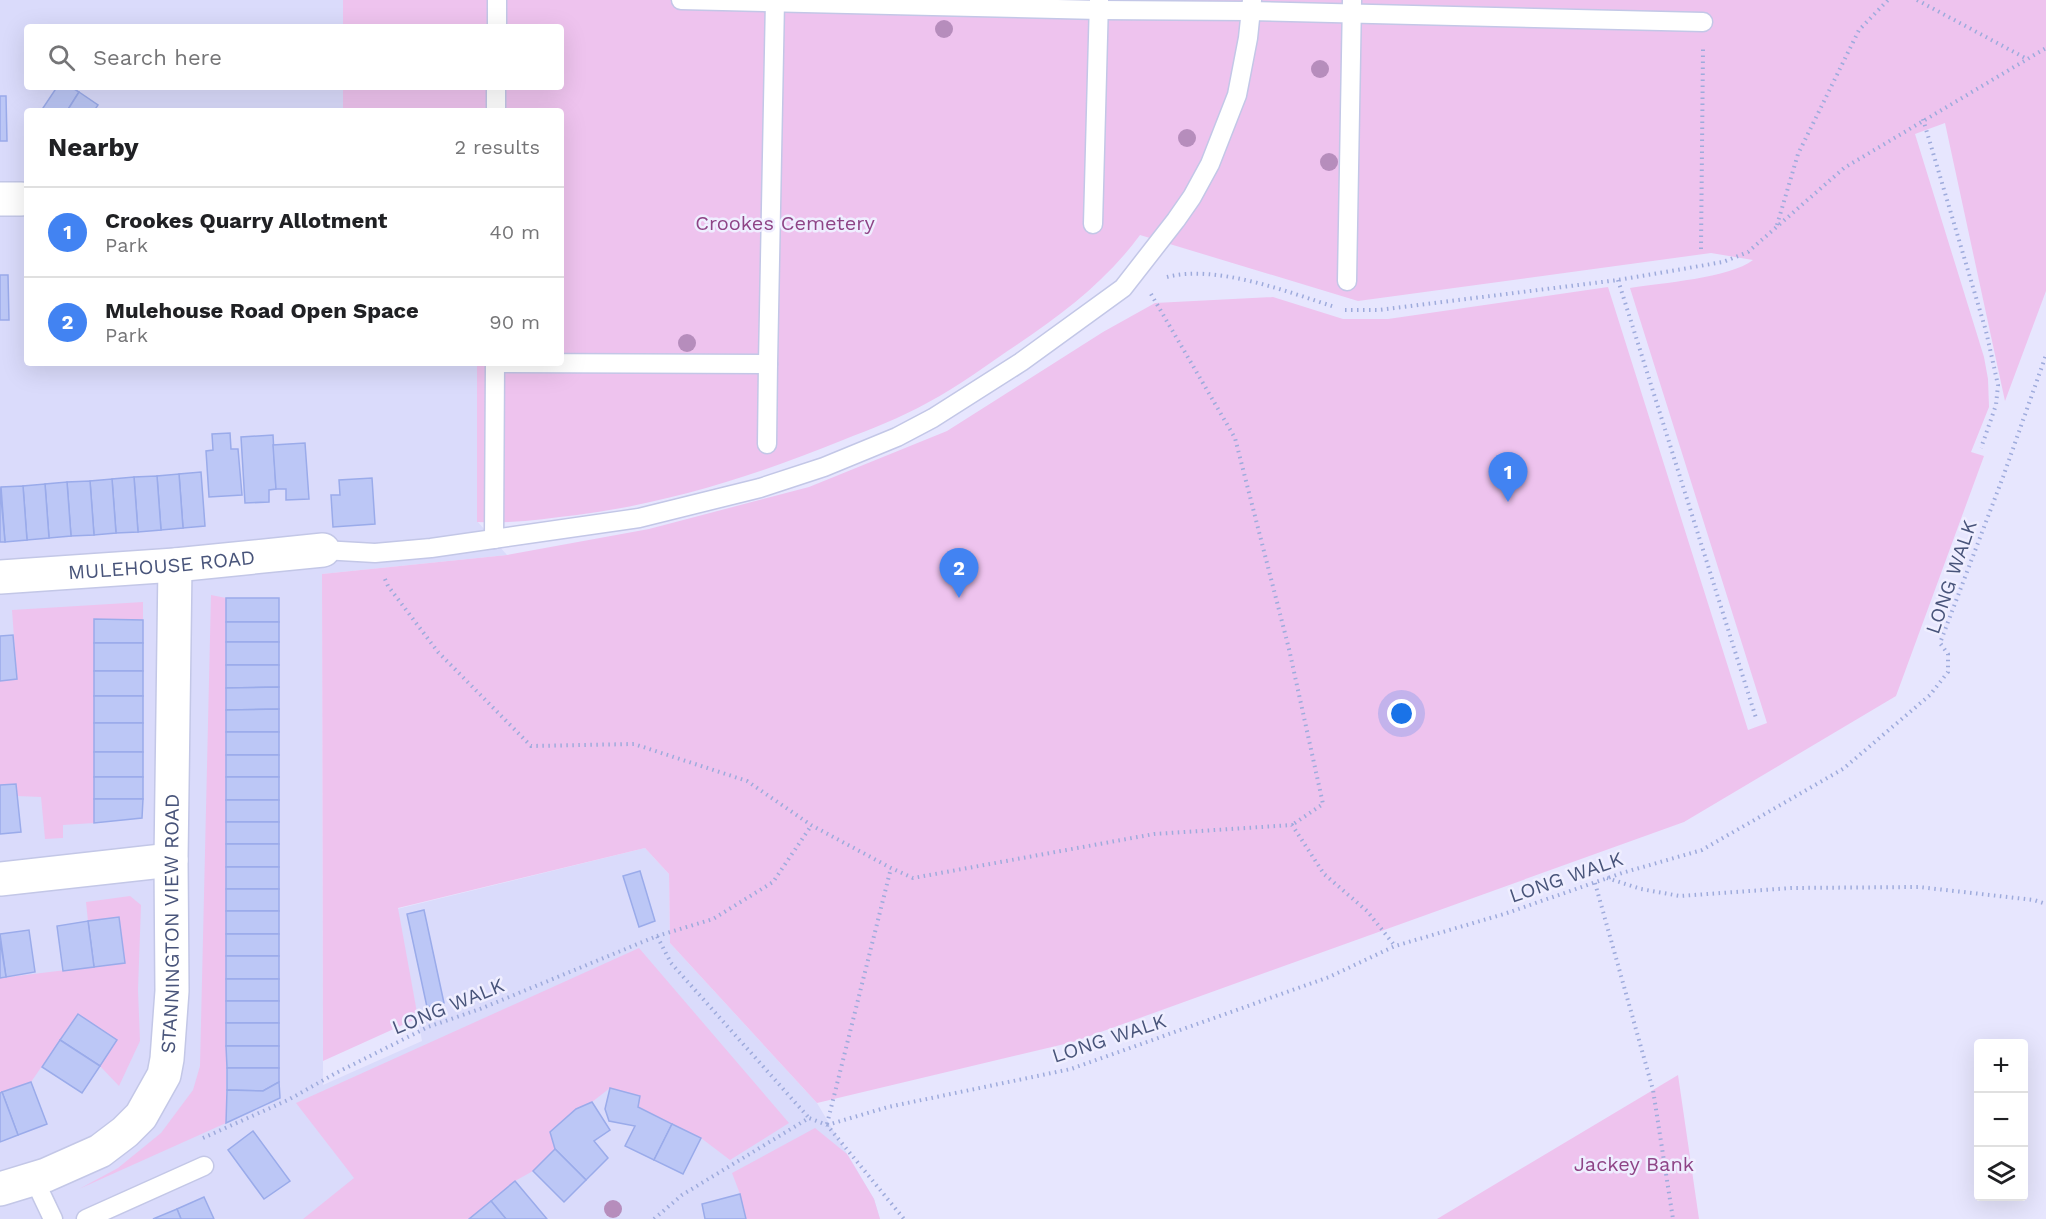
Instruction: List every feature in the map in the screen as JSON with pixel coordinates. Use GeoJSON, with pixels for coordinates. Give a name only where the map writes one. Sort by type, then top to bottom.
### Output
{"type":"FeatureCollection","features":[{"type":"Feature","properties":{"kind":"street","name":"MULEHOUSE ROAD"},"geometry":{"type":"LineString","coordinates":[[0,577],[175,565],[323,550]]}},
{"type":"Feature","properties":{"kind":"street","name":"STANNINGTON VIEW ROAD"},"geometry":{"type":"LineString","coordinates":[[0,1190],[34,1179],[100,1151],[141,1116],[164,1075],[172,991],[171,860],[175,565]]}},
{"type":"Feature","properties":{"kind":"street"},"geometry":{"type":"LineString","coordinates":[[0,879],[171,860]]}},
{"type":"Feature","properties":{"kind":"lane"},"geometry":{"type":"LineString","coordinates":[[497,0],[497,24]]}},
{"type":"Feature","properties":{"kind":"lane"},"geometry":{"type":"LineString","coordinates":[[681,0],[1352,7],[1703,22]]}},
{"type":"Feature","properties":{"kind":"lane"},"geometry":{"type":"LineString","coordinates":[[767,444],[775,1]]}},
{"type":"Feature","properties":{"kind":"lane"},"geometry":{"type":"LineString","coordinates":[[1094,224],[1099,5]]}},
{"type":"Feature","properties":{"kind":"lane"},"geometry":{"type":"LineString","coordinates":[[323,550],[375,553],[494,539],[603,524],[697,505],[760,488],[861,453],[906,432],[972,394],[1123,288],[1176,220],[1210,164],[1238,95],[1251,5]]}},
{"type":"Feature","properties":{"kind":"lane"},"geometry":{"type":"LineString","coordinates":[[1347,281],[1352,7]]}},
{"type":"Feature","properties":{"kind":"lane"},"geometry":{"type":"LineString","coordinates":[[496,90],[496,108]]}},
{"type":"Feature","properties":{"kind":"lane"},"geometry":{"type":"LineString","coordinates":[[564,363],[768,364]]}},
{"type":"Feature","properties":{"kind":"lane"},"geometry":{"type":"LineString","coordinates":[[494,539],[495,366]]}},
{"type":"Feature","properties":{"kind":"lane"},"geometry":{"type":"LineString","coordinates":[[86,1219],[204,1166]]}},
{"type":"Feature","properties":{"kind":"lane"},"geometry":{"type":"LineString","coordinates":[[34,1179],[53,1219]]}},
{"type":"Feature","properties":{"kind":"path"},"geometry":{"type":"LineString","coordinates":[[1777,226],[1798,153],[1848,51],[1859,30],[1888,0]]}},
{"type":"Feature","properties":{"kind":"path"},"geometry":{"type":"LineString","coordinates":[[1917,0],[2027,59]]}},
{"type":"Feature","properties":{"kind":"path"},"geometry":{"type":"LineString","coordinates":[[1701,249],[1703,22]]}},
{"type":"Feature","properties":{"kind":"path"},"geometry":{"type":"LineString","coordinates":[[1123,288],[1174,275],[1206,273],[1241,280],[1339,308],[1363,311],[1618,280],[1723,262],[1748,252],[1844,168],[2046,48]]}},
{"type":"Feature","properties":{"kind":"path"},"geometry":{"type":"LineString","coordinates":[[1923,119],[1986,331],[1998,385],[1996,405],[1981,448]]}},
{"type":"Feature","properties":{"kind":"path"},"geometry":{"type":"LineString","coordinates":[[1618,280],[1756,718]]}},
{"type":"Feature","properties":{"kind":"path"},"geometry":{"type":"LineString","coordinates":[[375,553],[388,586],[438,652],[531,746],[634,744],[747,781],[812,825],[913,878],[1154,834],[1292,825],[1323,804],[1288,649],[1235,438],[1144,282]]}},
{"type":"Feature","properties":{"kind":"path","name":"LONG WALK"},"geometry":{"type":"LineString","coordinates":[[827,1125],[888,1107],[1071,1069],[1329,977],[1395,946],[1504,914],[1606,878],[1702,850],[1843,769],[1930,695],[1948,672],[1948,654],[1940,643],[2046,355]]}},
{"type":"Feature","properties":{"kind":"path","name":"LONG WALK"},"geometry":{"type":"LineString","coordinates":[[200,1139],[288,1101],[336,1073],[428,1027],[480,1009],[657,936],[713,919],[773,882],[812,825]]}},
{"type":"Feature","properties":{"kind":"path"},"geometry":{"type":"LineString","coordinates":[[1292,825],[1324,874],[1367,911],[1395,946]]}},
{"type":"Feature","properties":{"kind":"path"},"geometry":{"type":"LineString","coordinates":[[827,1125],[891,868]]}},
{"type":"Feature","properties":{"kind":"path"},"geometry":{"type":"LineString","coordinates":[[1606,878],[1641,889],[1680,896],[1791,888],[1919,887],[2034,900],[2046,904]]}},
{"type":"Feature","properties":{"kind":"path"},"geometry":{"type":"LineString","coordinates":[[1595,883],[1653,1090],[1673,1219]]}},
{"type":"Feature","properties":{"kind":"path"},"geometry":{"type":"LineString","coordinates":[[657,936],[671,963],[809,1118],[827,1125],[904,1219]]}},
{"type":"Feature","properties":{"kind":"path"},"geometry":{"type":"LineString","coordinates":[[654,1219],[682,1195],[809,1118]]}},
{"type":"Feature","properties":{"kind":"shaded area"},"geometry":{"type":"Polygon","coordinates":[[[0,0],[343,0],[343,24],[24,24],[24,90],[343,90],[343,108],[24,108],[24,366],[477,366],[477,521],[507,555],[322,574],[323,1085],[422,1041],[397,909],[645,848],[669,874],[670,943],[817,1103],[874,1199],[880,1219],[0,1219],[0,0]]]}},
{"type":"Feature","properties":{"kind":"green space","name":"Crookes Cemetery"},"geometry":{"type":"Polygon","coordinates":[[[343,0],[2046,0],[2046,291],[2005,401],[1945,123],[1915,134],[1984,357],[1989,407],[1971,452],[1984,456],[1896,696],[1684,822],[1073,1042],[817,1103],[670,943],[669,874],[645,848],[398,908],[418,1018],[323,1061],[322,574],[507,555],[649,529],[809,487],[947,431],[1103,332],[1155,303],[1273,297],[1343,319],[1388,319],[1608,287],[1748,730],[1767,723],[1630,288],[1712,275],[1742,266],[1753,260],[1711,253],[1358,301],[1140,235],[1099,281],[1052,320],[951,389],[885,423],[778,465],[679,495],[577,515],[515,522],[477,522],[477,366],[564,366],[564,108],[343,108],[343,90],[564,90],[564,24],[343,24],[343,0]]]}},
{"type":"Feature","properties":{"kind":"green space"},"geometry":{"type":"Polygon","coordinates":[[[211,595],[226,598],[226,1123],[79,1189],[118,1168],[161,1133],[193,1090],[200,1066],[211,595]]]}},
{"type":"Feature","properties":{"kind":"green space"},"geometry":{"type":"Polygon","coordinates":[[[143,602],[143,620],[94,620],[94,823],[63,825],[63,838],[45,839],[41,797],[17,796],[16,784],[0,785],[0,681],[17,679],[12,610],[143,602]]]}},
{"type":"Feature","properties":{"kind":"green space"},"geometry":{"type":"Polygon","coordinates":[[[130,896],[141,905],[138,990],[140,1041],[119,1086],[100,1066],[117,1040],[78,1014],[31,1082],[0,1093],[0,978],[124,963],[88,921],[86,902],[130,896]]]}},
{"type":"Feature","properties":{"kind":"green space"},"geometry":{"type":"Polygon","coordinates":[[[639,948],[789,1123],[730,1160],[701,1138],[638,1107],[640,1096],[610,1088],[592,1102],[576,1109],[550,1132],[555,1149],[533,1171],[515,1181],[469,1219],[303,1219],[354,1178],[296,1103],[639,948]]]}},
{"type":"Feature","properties":{"kind":"green space","name":"Jackey Bank"},"geometry":{"type":"Polygon","coordinates":[[[1678,1075],[1699,1219],[1437,1219],[1653,1090],[1678,1075]]]}},
{"type":"Feature","properties":{"kind":"green space"},"geometry":{"type":"Polygon","coordinates":[[[815,1128],[847,1154],[874,1199],[880,1219],[746,1219],[732,1173],[815,1128]]]}},
{"type":"Feature","properties":{"kind":"building"},"geometry":{"type":"Polygon","coordinates":[[[55,90],[79,92],[69,108],[43,108],[55,90]]]}},
{"type":"Feature","properties":{"kind":"building"},"geometry":{"type":"Polygon","coordinates":[[[79,92],[98,105],[96,108],[69,108],[79,92]]]}},
{"type":"Feature","properties":{"kind":"building"},"geometry":{"type":"Polygon","coordinates":[[[0,96],[6,96],[7,141],[0,141],[0,96]]]}},
{"type":"Feature","properties":{"kind":"building"},"geometry":{"type":"Polygon","coordinates":[[[0,275],[8,275],[9,320],[0,320],[0,275]]]}},
{"type":"Feature","properties":{"kind":"building"},"geometry":{"type":"Polygon","coordinates":[[[230,433],[231,449],[238,449],[242,495],[209,497],[206,451],[213,450],[212,434],[230,433]]]}},
{"type":"Feature","properties":{"kind":"building"},"geometry":{"type":"Polygon","coordinates":[[[273,435],[276,489],[269,490],[269,502],[245,503],[241,437],[273,435]]]}},
{"type":"Feature","properties":{"kind":"building"},"geometry":{"type":"Polygon","coordinates":[[[305,443],[309,499],[286,500],[286,489],[276,489],[273,445],[305,443]]]}},
{"type":"Feature","properties":{"kind":"building"},"geometry":{"type":"Polygon","coordinates":[[[201,472],[205,526],[183,528],[179,474],[201,472]]]}},
{"type":"Feature","properties":{"kind":"building"},"geometry":{"type":"Polygon","coordinates":[[[179,474],[183,528],[161,530],[157,476],[179,474]]]}},
{"type":"Feature","properties":{"kind":"building"},"geometry":{"type":"Polygon","coordinates":[[[157,476],[161,530],[138,532],[134,477],[157,476]]]}},
{"type":"Feature","properties":{"kind":"building"},"geometry":{"type":"Polygon","coordinates":[[[134,477],[138,532],[116,533],[112,479],[134,477]]]}},
{"type":"Feature","properties":{"kind":"building"},"geometry":{"type":"Polygon","coordinates":[[[372,478],[375,524],[333,527],[331,495],[340,495],[339,480],[372,478]]]}},
{"type":"Feature","properties":{"kind":"building"},"geometry":{"type":"Polygon","coordinates":[[[112,479],[116,533],[94,535],[90,481],[112,479]]]}},
{"type":"Feature","properties":{"kind":"building"},"geometry":{"type":"Polygon","coordinates":[[[90,481],[94,535],[71,536],[67,482],[90,481]]]}},
{"type":"Feature","properties":{"kind":"building"},"geometry":{"type":"Polygon","coordinates":[[[67,482],[71,536],[49,538],[45,484],[67,482]]]}},
{"type":"Feature","properties":{"kind":"building"},"geometry":{"type":"Polygon","coordinates":[[[45,484],[49,538],[27,540],[23,486],[45,484]]]}},
{"type":"Feature","properties":{"kind":"building"},"geometry":{"type":"Polygon","coordinates":[[[23,486],[27,540],[5,542],[1,487],[23,486]]]}},
{"type":"Feature","properties":{"kind":"building"},"geometry":{"type":"Polygon","coordinates":[[[0,487],[5,542],[0,542],[0,487]]]}},
{"type":"Feature","properties":{"kind":"building"},"geometry":{"type":"Polygon","coordinates":[[[226,598],[279,598],[279,622],[226,622],[226,598]]]}},
{"type":"Feature","properties":{"kind":"building"},"geometry":{"type":"Polygon","coordinates":[[[94,619],[143,620],[143,643],[94,643],[94,619]]]}},
{"type":"Feature","properties":{"kind":"building"},"geometry":{"type":"Polygon","coordinates":[[[226,622],[279,622],[279,642],[226,642],[226,622]]]}},
{"type":"Feature","properties":{"kind":"building"},"geometry":{"type":"Polygon","coordinates":[[[13,635],[17,679],[0,681],[0,636],[13,635]]]}},
{"type":"Feature","properties":{"kind":"building"},"geometry":{"type":"Polygon","coordinates":[[[226,642],[279,642],[279,665],[226,665],[226,642]]]}},
{"type":"Feature","properties":{"kind":"building"},"geometry":{"type":"Polygon","coordinates":[[[94,643],[143,643],[143,671],[94,671],[94,643]]]}},
{"type":"Feature","properties":{"kind":"building"},"geometry":{"type":"Polygon","coordinates":[[[226,665],[279,665],[279,687],[226,688],[226,665]]]}},
{"type":"Feature","properties":{"kind":"building"},"geometry":{"type":"Polygon","coordinates":[[[94,671],[143,671],[143,696],[94,696],[94,671]]]}},
{"type":"Feature","properties":{"kind":"building"},"geometry":{"type":"Polygon","coordinates":[[[279,687],[279,709],[226,710],[226,688],[279,687]]]}},
{"type":"Feature","properties":{"kind":"building"},"geometry":{"type":"Polygon","coordinates":[[[94,696],[143,696],[143,723],[94,723],[94,696]]]}},
{"type":"Feature","properties":{"kind":"building"},"geometry":{"type":"Polygon","coordinates":[[[279,709],[279,732],[226,732],[226,710],[279,709]]]}},
{"type":"Feature","properties":{"kind":"building"},"geometry":{"type":"Polygon","coordinates":[[[94,723],[143,723],[143,752],[94,752],[94,723]]]}},
{"type":"Feature","properties":{"kind":"building"},"geometry":{"type":"Polygon","coordinates":[[[226,732],[279,732],[279,755],[226,755],[226,732]]]}},
{"type":"Feature","properties":{"kind":"building"},"geometry":{"type":"Polygon","coordinates":[[[94,752],[143,752],[143,777],[94,777],[94,752]]]}},
{"type":"Feature","properties":{"kind":"building"},"geometry":{"type":"Polygon","coordinates":[[[226,755],[279,755],[279,777],[226,777],[226,755]]]}},
{"type":"Feature","properties":{"kind":"building"},"geometry":{"type":"Polygon","coordinates":[[[94,777],[143,777],[143,799],[94,799],[94,777]]]}},
{"type":"Feature","properties":{"kind":"building"},"geometry":{"type":"Polygon","coordinates":[[[226,777],[279,777],[279,800],[226,800],[226,777]]]}},
{"type":"Feature","properties":{"kind":"building"},"geometry":{"type":"Polygon","coordinates":[[[16,784],[21,832],[0,834],[0,785],[16,784]]]}},
{"type":"Feature","properties":{"kind":"building"},"geometry":{"type":"Polygon","coordinates":[[[94,799],[143,799],[142,818],[94,823],[94,799]]]}},
{"type":"Feature","properties":{"kind":"building"},"geometry":{"type":"Polygon","coordinates":[[[226,800],[279,800],[279,822],[226,822],[226,800]]]}},
{"type":"Feature","properties":{"kind":"building"},"geometry":{"type":"Polygon","coordinates":[[[226,822],[279,822],[279,844],[226,844],[226,822]]]}},
{"type":"Feature","properties":{"kind":"building"},"geometry":{"type":"Polygon","coordinates":[[[226,844],[279,844],[279,867],[226,867],[226,844]]]}},
{"type":"Feature","properties":{"kind":"building"},"geometry":{"type":"Polygon","coordinates":[[[226,867],[279,867],[279,889],[226,889],[226,867]]]}},
{"type":"Feature","properties":{"kind":"building"},"geometry":{"type":"Polygon","coordinates":[[[640,871],[655,921],[639,927],[623,876],[640,871]]]}},
{"type":"Feature","properties":{"kind":"building"},"geometry":{"type":"Polygon","coordinates":[[[226,889],[279,889],[279,911],[226,911],[226,889]]]}},
{"type":"Feature","properties":{"kind":"building"},"geometry":{"type":"Polygon","coordinates":[[[424,910],[444,1003],[427,1007],[407,914],[424,910]]]}},
{"type":"Feature","properties":{"kind":"building"},"geometry":{"type":"Polygon","coordinates":[[[226,911],[279,911],[279,934],[226,934],[226,911]]]}},
{"type":"Feature","properties":{"kind":"building"},"geometry":{"type":"Polygon","coordinates":[[[119,917],[125,963],[94,967],[88,921],[119,917]]]}},
{"type":"Feature","properties":{"kind":"building"},"geometry":{"type":"Polygon","coordinates":[[[88,921],[94,967],[63,971],[57,926],[88,921]]]}},
{"type":"Feature","properties":{"kind":"building"},"geometry":{"type":"Polygon","coordinates":[[[29,930],[35,972],[6,977],[0,934],[29,930]]]}},
{"type":"Feature","properties":{"kind":"building"},"geometry":{"type":"Polygon","coordinates":[[[226,934],[279,934],[279,956],[226,956],[226,934]]]}},
{"type":"Feature","properties":{"kind":"building"},"geometry":{"type":"Polygon","coordinates":[[[0,940],[6,977],[0,978],[0,940]]]}},
{"type":"Feature","properties":{"kind":"building"},"geometry":{"type":"Polygon","coordinates":[[[226,956],[279,956],[279,979],[226,979],[226,956]]]}},
{"type":"Feature","properties":{"kind":"building"},"geometry":{"type":"Polygon","coordinates":[[[226,979],[279,979],[279,1001],[226,1001],[226,979]]]}},
{"type":"Feature","properties":{"kind":"building"},"geometry":{"type":"Polygon","coordinates":[[[226,1001],[279,1001],[279,1023],[226,1023],[226,1001]]]}},
{"type":"Feature","properties":{"kind":"building"},"geometry":{"type":"Polygon","coordinates":[[[78,1014],[117,1040],[100,1066],[60,1040],[78,1014]]]}},
{"type":"Feature","properties":{"kind":"building"},"geometry":{"type":"Polygon","coordinates":[[[226,1023],[279,1023],[279,1046],[226,1046],[226,1023]]]}},
{"type":"Feature","properties":{"kind":"building"},"geometry":{"type":"Polygon","coordinates":[[[60,1040],[100,1066],[82,1093],[42,1067],[60,1040]]]}},
{"type":"Feature","properties":{"kind":"building"},"geometry":{"type":"Polygon","coordinates":[[[226,1046],[279,1046],[279,1068],[227,1068],[226,1046]]]}},
{"type":"Feature","properties":{"kind":"building"},"geometry":{"type":"Polygon","coordinates":[[[227,1068],[279,1068],[279,1082],[263,1091],[227,1090],[227,1068]]]}},
{"type":"Feature","properties":{"kind":"building"},"geometry":{"type":"Polygon","coordinates":[[[31,1082],[47,1124],[18,1135],[2,1092],[31,1082]]]}},
{"type":"Feature","properties":{"kind":"building"},"geometry":{"type":"Polygon","coordinates":[[[279,1082],[280,1098],[226,1123],[227,1090],[263,1091],[279,1082]]]}},
{"type":"Feature","properties":{"kind":"building"},"geometry":{"type":"Polygon","coordinates":[[[610,1088],[640,1096],[638,1107],[672,1124],[654,1160],[625,1146],[635,1126],[609,1121],[605,1109],[610,1088]]]}},
{"type":"Feature","properties":{"kind":"building"},"geometry":{"type":"Polygon","coordinates":[[[2,1092],[18,1135],[0,1142],[0,1093],[2,1092]]]}},
{"type":"Feature","properties":{"kind":"building"},"geometry":{"type":"Polygon","coordinates":[[[592,1102],[610,1130],[594,1141],[608,1158],[586,1180],[555,1149],[550,1132],[576,1109],[592,1102]]]}},
{"type":"Feature","properties":{"kind":"building"},"geometry":{"type":"Polygon","coordinates":[[[672,1124],[701,1138],[683,1174],[654,1160],[672,1124]]]}},
{"type":"Feature","properties":{"kind":"building"},"geometry":{"type":"Polygon","coordinates":[[[253,1131],[290,1181],[264,1199],[228,1150],[253,1131]]]}},
{"type":"Feature","properties":{"kind":"building"},"geometry":{"type":"Polygon","coordinates":[[[555,1149],[586,1180],[564,1202],[533,1171],[555,1149]]]}},
{"type":"Feature","properties":{"kind":"building"},"geometry":{"type":"Polygon","coordinates":[[[515,1181],[547,1219],[506,1219],[491,1201],[515,1181]]]}},
{"type":"Feature","properties":{"kind":"building"},"geometry":{"type":"Polygon","coordinates":[[[740,1194],[746,1219],[705,1219],[702,1204],[740,1194]]]}},
{"type":"Feature","properties":{"kind":"building"},"geometry":{"type":"Polygon","coordinates":[[[204,1197],[214,1219],[181,1219],[177,1209],[204,1197]]]}},
{"type":"Feature","properties":{"kind":"building"},"geometry":{"type":"Polygon","coordinates":[[[491,1201],[506,1219],[469,1219],[491,1201]]]}},
{"type":"Feature","properties":{"kind":"building"},"geometry":{"type":"Polygon","coordinates":[[[177,1209],[181,1219],[153,1219],[177,1209]]]}},
{"type":"Feature","properties":{"kind":"place","name":"Crookes Quarry Allotment"},"geometry":{"type":"Point","coordinates":[1508,502]}},
{"type":"Feature","properties":{"kind":"place","name":"Mulehouse Road Open Space"},"geometry":{"type":"Point","coordinates":[959,598]}}]}
